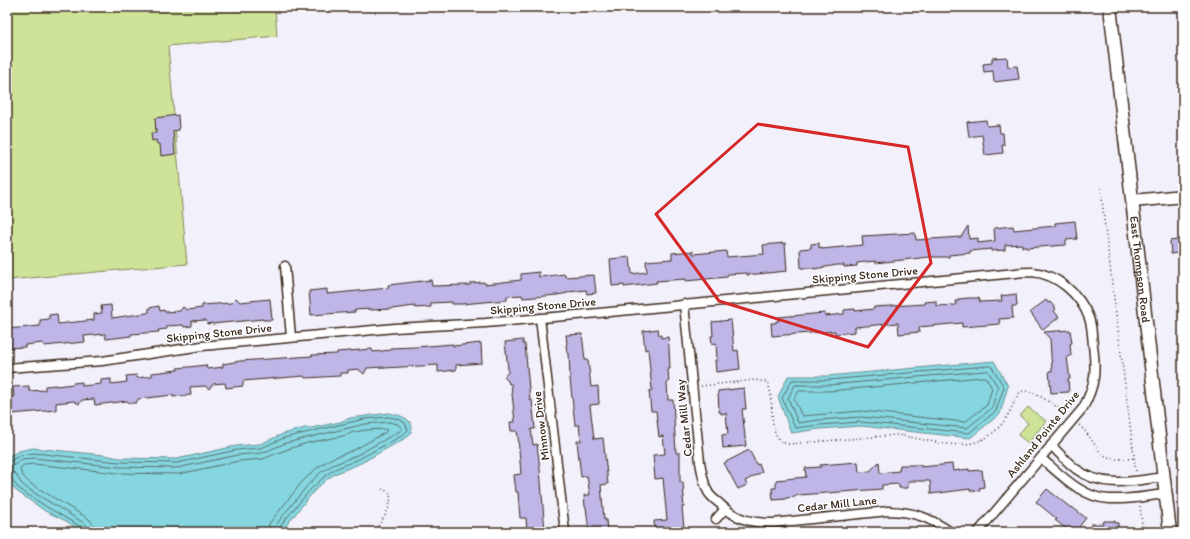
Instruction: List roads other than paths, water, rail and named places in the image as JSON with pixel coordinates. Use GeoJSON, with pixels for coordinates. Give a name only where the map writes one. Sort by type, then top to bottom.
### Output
{"type":"FeatureCollection","features":[{"type":"Feature","properties":{"kind":"main road","name":"East Thompson Road"},"geometry":{"type":"LineString","coordinates":[[1110,7],[1170,532]]}},
{"type":"Feature","properties":{"kind":"main road"},"geometry":{"type":"LineString","coordinates":[[1133,202],[1183,196]]}},
{"type":"Feature","properties":{"kind":"street"},"geometry":{"type":"LineString","coordinates":[[285,266],[291,337]]}},
{"type":"Feature","properties":{"kind":"street","name":"Skipping Stone Drive"},"geometry":{"type":"LineString","coordinates":[[7,368],[73,364],[202,346],[291,337],[395,328],[485,323],[1016,273],[1032,272],[1047,276],[1063,284],[1075,294]]}},
{"type":"Feature","properties":{"kind":"street","name":"Ashland Pointe Drive"},"geometry":{"type":"LineString","coordinates":[[978,532],[1083,408],[1091,394],[1095,365],[1090,319],[1075,294]]}},
{"type":"Feature","properties":{"kind":"street","name":"Cedar Mill Way"},"geometry":{"type":"LineString","coordinates":[[684,304],[700,462],[703,478],[709,494],[725,509]]}},
{"type":"Feature","properties":{"kind":"street","name":"Minnow Drive"},"geometry":{"type":"LineString","coordinates":[[540,318],[565,532]]}},
{"type":"Feature","properties":{"kind":"street"},"geometry":{"type":"LineString","coordinates":[[1051,445],[1075,469],[1086,475],[1110,482],[1163,477]]}},
{"type":"Feature","properties":{"kind":"street"},"geometry":{"type":"LineString","coordinates":[[1041,458],[1078,488],[1099,497],[1108,499],[1165,494]]}},
{"type":"Feature","properties":{"kind":"street"},"geometry":{"type":"LineString","coordinates":[[1078,488],[1086,475]]}},
{"type":"Feature","properties":{"kind":"street"},"geometry":{"type":"LineString","coordinates":[[716,519],[725,509]]}},
{"type":"Feature","properties":{"kind":"street","name":"Cedar Mill Lane"},"geometry":{"type":"LineString","coordinates":[[725,509],[743,520],[756,523],[773,523],[888,511],[903,511],[918,514],[934,520],[951,532]]}},
{"type":"Feature","properties":{"kind":"water"},"geometry":{"type":"Polygon","coordinates":[[[994,361],[1008,386],[1000,414],[970,438],[861,426],[791,433],[778,397],[788,376],[827,376],[994,361]]]}},
{"type":"Feature","properties":{"kind":"water"},"geometry":{"type":"Polygon","coordinates":[[[389,413],[403,417],[410,422],[412,426],[409,436],[361,463],[327,479],[313,492],[281,532],[82,532],[66,521],[45,511],[15,490],[10,483],[7,474],[7,460],[9,456],[19,451],[33,448],[120,458],[177,459],[236,446],[260,444],[283,434],[305,428],[340,422],[350,418],[389,413]]]}}]}
